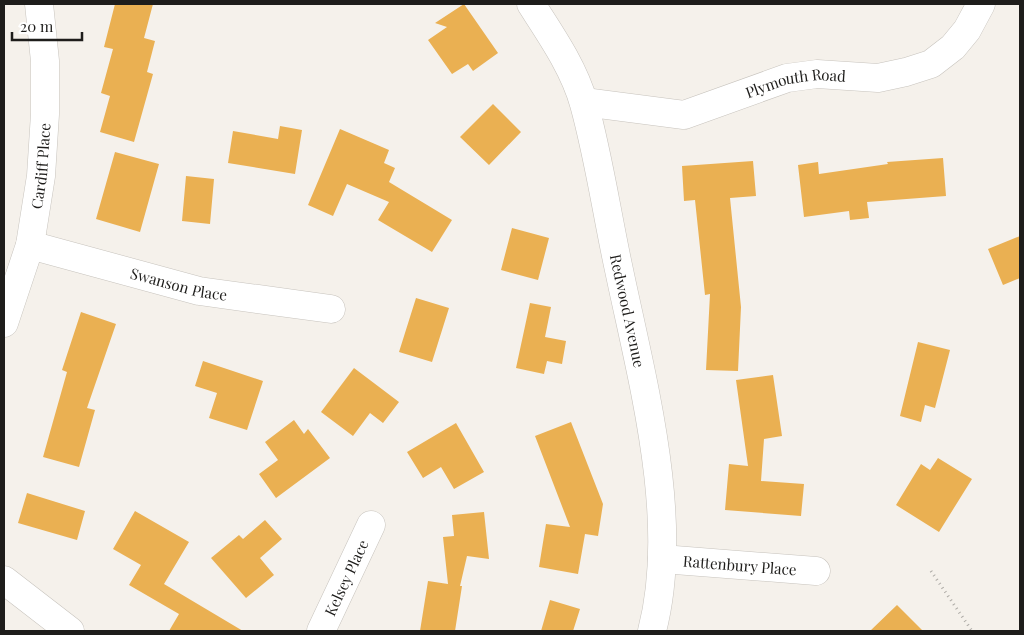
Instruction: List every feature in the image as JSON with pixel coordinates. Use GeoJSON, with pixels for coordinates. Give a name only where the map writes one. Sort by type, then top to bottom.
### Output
{"type":"FeatureCollection","features":[{"type":"Feature","properties":{"kind":"street","name":"Cardiff Place"},"geometry":{"type":"LineString","coordinates":[[4,323],[30,246],[41,176],[45,114],[45,61],[39,4]]}},
{"type":"Feature","properties":{"kind":"street","name":"Redwood Avenue"},"geometry":{"type":"LineString","coordinates":[[531,4],[560,50],[584,102],[650,417],[659,498],[662,559],[657,614],[652,631]]}},
{"type":"Feature","properties":{"kind":"street","name":"Plymouth Road"},"geometry":{"type":"LineString","coordinates":[[584,102],[684,114],[788,78],[817,74],[878,78],[906,72],[931,64],[953,47],[967,30],[981,4]]}},
{"type":"Feature","properties":{"kind":"street","name":"Swanson Place"},"geometry":{"type":"LineString","coordinates":[[30,246],[199,291],[330,309]]}},
{"type":"Feature","properties":{"kind":"street","name":"Kelsey Place"},"geometry":{"type":"LineString","coordinates":[[321,631],[371,526]]}},
{"type":"Feature","properties":{"kind":"street","name":"Rattenbury Place"},"geometry":{"type":"LineString","coordinates":[[662,559],[816,571]]}},
{"type":"Feature","properties":{"kind":"street"},"geometry":{"type":"LineString","coordinates":[[4,580],[70,631]]}},
{"type":"Feature","properties":{"kind":"path"},"geometry":{"type":"LineString","coordinates":[[931,571],[972,631]]}},
{"type":"Feature","properties":{"kind":"building"},"geometry":{"type":"Polygon","coordinates":[[[115,4],[153,4],[144,38],[155,41],[147,72],[153,74],[134,142],[100,132],[110,96],[101,93],[113,49],[104,47],[115,4]]]}},
{"type":"Feature","properties":{"kind":"building"},"geometry":{"type":"Polygon","coordinates":[[[464,4],[498,53],[473,71],[468,64],[452,74],[428,40],[447,27],[435,23],[464,4]]]}},
{"type":"Feature","properties":{"kind":"building"},"geometry":{"type":"Polygon","coordinates":[[[493,104],[521,132],[489,165],[460,137],[493,104]]]}},
{"type":"Feature","properties":{"kind":"building"},"geometry":{"type":"Polygon","coordinates":[[[280,126],[302,130],[295,174],[228,163],[233,131],[278,139],[280,126]]]}},
{"type":"Feature","properties":{"kind":"building"},"geometry":{"type":"Polygon","coordinates":[[[340,129],[389,150],[384,163],[395,168],[389,182],[452,220],[432,252],[378,220],[389,202],[347,184],[333,216],[308,205],[340,129]]]}},
{"type":"Feature","properties":{"kind":"building"},"geometry":{"type":"Polygon","coordinates":[[[115,152],[159,164],[140,232],[96,219],[115,152]]]}},
{"type":"Feature","properties":{"kind":"building"},"geometry":{"type":"Polygon","coordinates":[[[943,158],[946,196],[867,202],[869,218],[850,220],[849,211],[804,217],[798,165],[818,162],[819,174],[888,164],[887,162],[943,158]]]}},
{"type":"Feature","properties":{"kind":"building"},"geometry":{"type":"Polygon","coordinates":[[[753,161],[756,196],[730,198],[741,307],[738,371],[706,370],[710,294],[705,295],[695,200],[684,201],[682,166],[753,161]]]}},
{"type":"Feature","properties":{"kind":"building"},"geometry":{"type":"Polygon","coordinates":[[[186,176],[214,179],[210,224],[182,221],[186,176]]]}},
{"type":"Feature","properties":{"kind":"building"},"geometry":{"type":"Polygon","coordinates":[[[512,228],[549,238],[538,280],[501,270],[512,228]]]}},
{"type":"Feature","properties":{"kind":"building"},"geometry":{"type":"Polygon","coordinates":[[[1020,236],[1020,278],[1003,285],[988,249],[1020,236]]]}},
{"type":"Feature","properties":{"kind":"building"},"geometry":{"type":"Polygon","coordinates":[[[416,298],[449,308],[432,362],[399,352],[416,298]]]}},
{"type":"Feature","properties":{"kind":"building"},"geometry":{"type":"Polygon","coordinates":[[[530,303],[551,307],[545,337],[566,341],[562,364],[547,361],[544,374],[516,368],[530,303]]]}},
{"type":"Feature","properties":{"kind":"building"},"geometry":{"type":"Polygon","coordinates":[[[81,312],[116,324],[87,408],[95,410],[79,467],[43,457],[67,372],[62,370],[81,312]]]}},
{"type":"Feature","properties":{"kind":"building"},"geometry":{"type":"Polygon","coordinates":[[[918,342],[950,350],[935,408],[925,405],[921,422],[900,416],[918,342]]]}},
{"type":"Feature","properties":{"kind":"building"},"geometry":{"type":"Polygon","coordinates":[[[203,361],[263,381],[247,430],[209,418],[217,393],[195,386],[203,361]]]}},
{"type":"Feature","properties":{"kind":"building"},"geometry":{"type":"Polygon","coordinates":[[[354,368],[399,402],[383,423],[370,413],[353,436],[321,412],[354,368]]]}},
{"type":"Feature","properties":{"kind":"building"},"geometry":{"type":"Polygon","coordinates":[[[773,375],[782,436],[764,439],[761,481],[804,484],[801,516],[725,510],[729,464],[748,466],[736,380],[773,375]]]}},
{"type":"Feature","properties":{"kind":"building"},"geometry":{"type":"Polygon","coordinates":[[[294,420],[304,434],[308,429],[330,458],[276,498],[259,474],[278,460],[265,442],[294,420]]]}},
{"type":"Feature","properties":{"kind":"building"},"geometry":{"type":"Polygon","coordinates":[[[571,422],[603,504],[598,536],[585,534],[578,574],[539,567],[546,524],[570,527],[535,436],[571,422]]]}},
{"type":"Feature","properties":{"kind":"building"},"geometry":{"type":"Polygon","coordinates":[[[456,423],[484,472],[454,489],[441,467],[423,478],[407,452],[456,423]]]}},
{"type":"Feature","properties":{"kind":"building"},"geometry":{"type":"Polygon","coordinates":[[[938,458],[972,479],[939,532],[896,505],[921,464],[930,470],[938,458]]]}},
{"type":"Feature","properties":{"kind":"building"},"geometry":{"type":"Polygon","coordinates":[[[27,493],[85,511],[77,540],[18,523],[27,493]]]}},
{"type":"Feature","properties":{"kind":"building"},"geometry":{"type":"Polygon","coordinates":[[[135,511],[189,542],[164,584],[243,631],[169,631],[179,614],[129,585],[141,565],[113,549],[135,511]]]}},
{"type":"Feature","properties":{"kind":"building"},"geometry":{"type":"Polygon","coordinates":[[[484,512],[489,559],[467,556],[460,586],[462,586],[455,631],[420,631],[428,581],[448,584],[443,537],[454,536],[452,515],[484,512]]]}},
{"type":"Feature","properties":{"kind":"building"},"geometry":{"type":"Polygon","coordinates":[[[265,520],[282,539],[260,558],[274,575],[246,598],[211,558],[239,535],[243,539],[265,520]]]}},
{"type":"Feature","properties":{"kind":"building"},"geometry":{"type":"Polygon","coordinates":[[[550,600],[580,609],[573,631],[541,631],[550,600]]]}},
{"type":"Feature","properties":{"kind":"building"},"geometry":{"type":"Polygon","coordinates":[[[897,605],[923,631],[870,631],[897,605]]]}}]}
